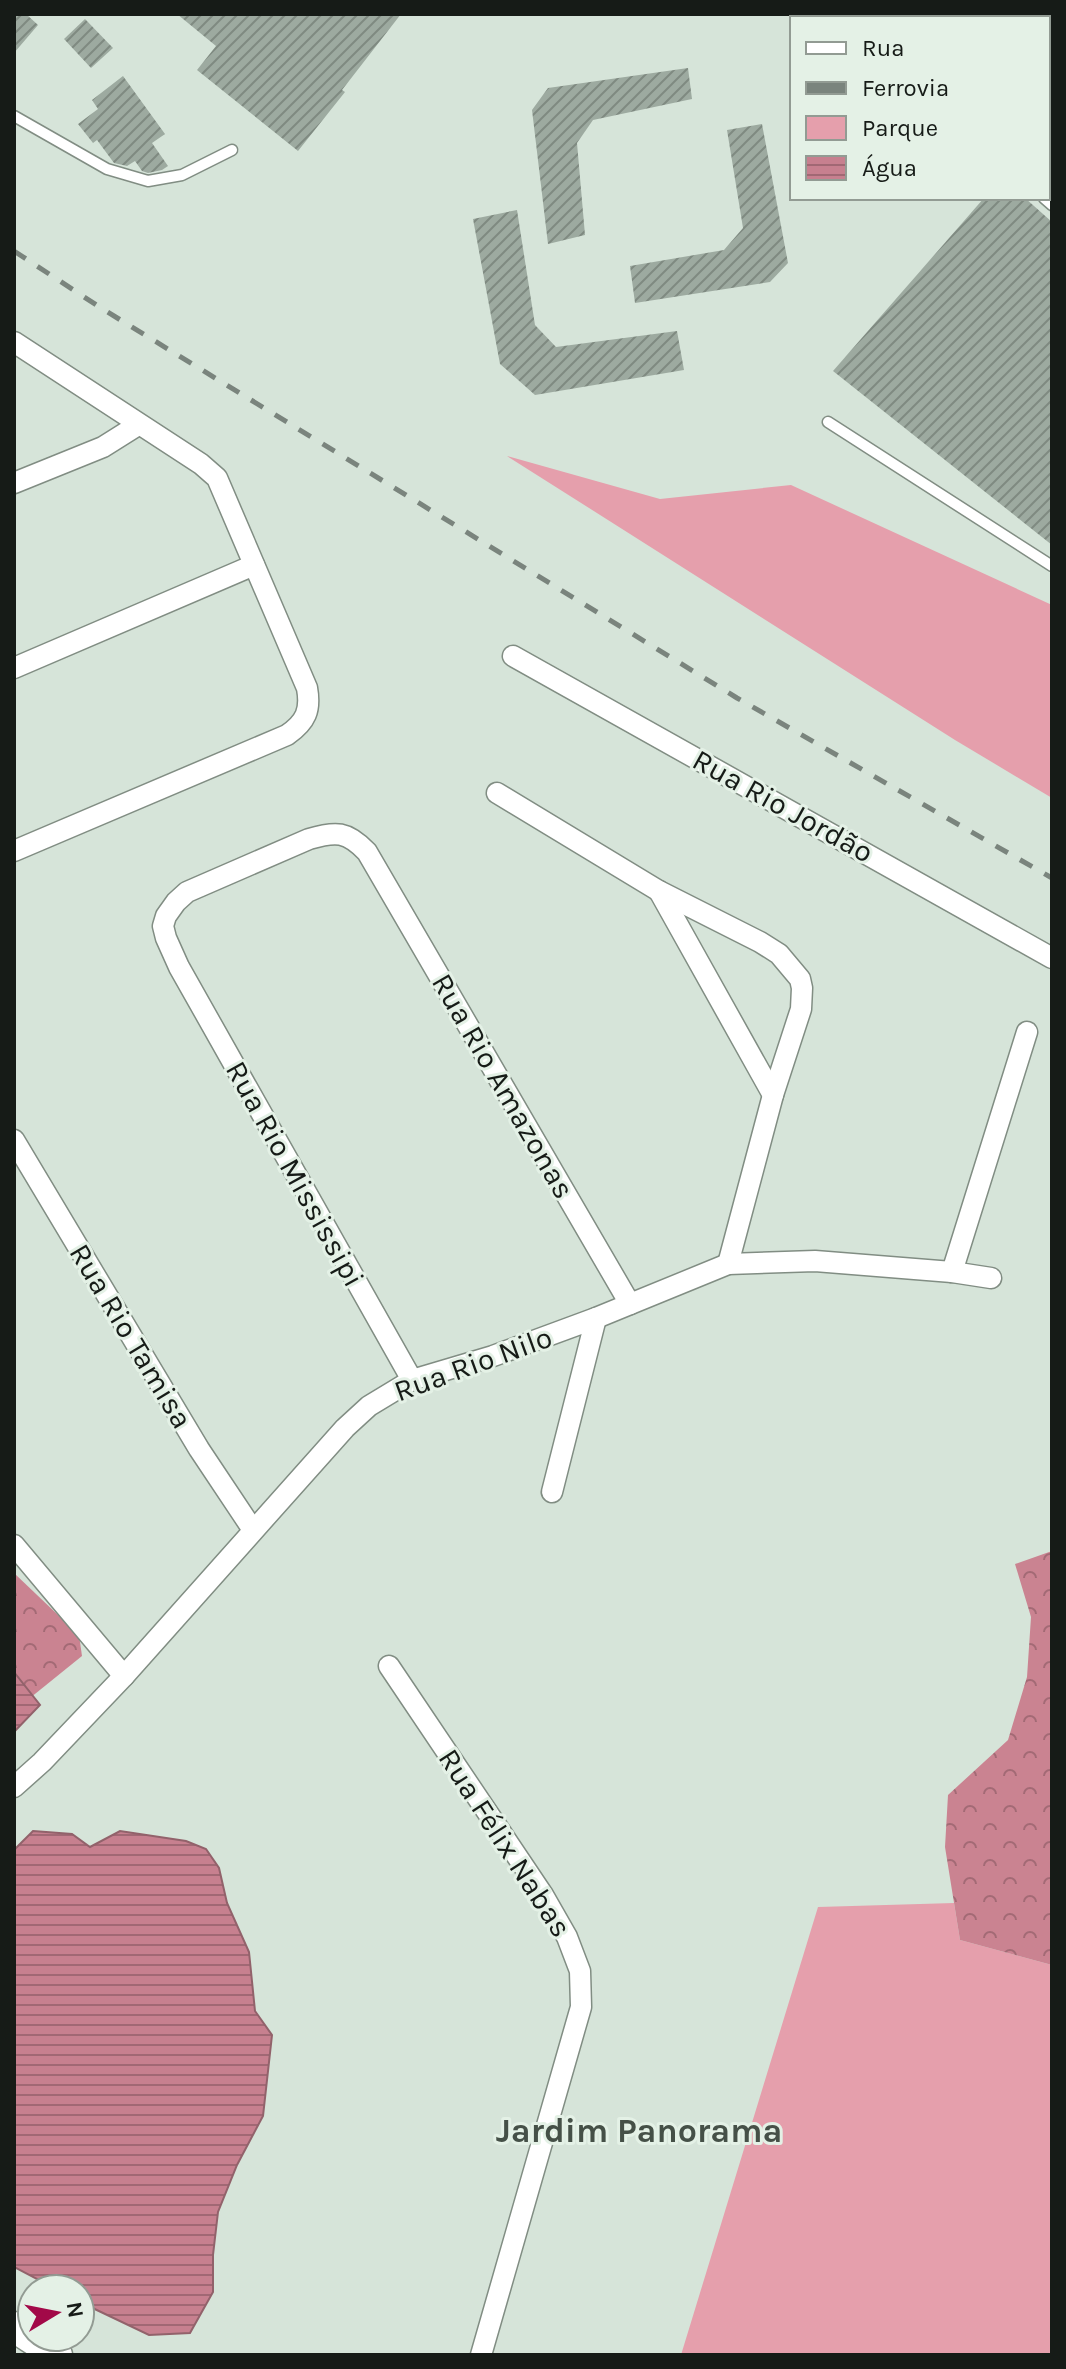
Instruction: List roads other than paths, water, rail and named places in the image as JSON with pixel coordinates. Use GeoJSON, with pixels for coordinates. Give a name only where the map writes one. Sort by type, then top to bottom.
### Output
{"type":"FeatureCollection","features":[{"type":"Feature","properties":{"kind":"main road"},"geometry":{"type":"LineString","coordinates":[[14,2327],[57,2355]]}},
{"type":"Feature","properties":{"kind":"street"},"geometry":{"type":"LineString","coordinates":[[14,342],[201,464],[217,478],[307,688],[310,703],[299,727],[287,735],[14,851]]}},
{"type":"Feature","properties":{"kind":"street"},"geometry":{"type":"LineString","coordinates":[[14,483],[103,447],[138,425]]}},
{"type":"Feature","properties":{"kind":"street"},"geometry":{"type":"LineString","coordinates":[[14,668],[254,565]]}},
{"type":"Feature","properties":{"kind":"street","name":"Rua Rio Jordão"},"geometry":{"type":"LineString","coordinates":[[513,656],[1052,958]]}},
{"type":"Feature","properties":{"kind":"street"},"geometry":{"type":"LineString","coordinates":[[497,793],[659,891],[779,954],[800,979],[801,1009],[773,1095],[728,1264]]}},
{"type":"Feature","properties":{"kind":"street","name":"Rua Rio Amazonas"},"geometry":{"type":"LineString","coordinates":[[179,967],[163,926],[166,916],[187,892],[267,856],[324,835],[344,834],[355,840],[377,868],[630,1304]]}},
{"type":"Feature","properties":{"kind":"street"},"geometry":{"type":"LineString","coordinates":[[659,891],[773,1095]]}},
{"type":"Feature","properties":{"kind":"street","name":"Rua Rio Mississipi"},"geometry":{"type":"LineString","coordinates":[[179,967],[412,1380]]}},
{"type":"Feature","properties":{"kind":"street"},"geometry":{"type":"LineString","coordinates":[[952,1272],[1027,1032]]}},
{"type":"Feature","properties":{"kind":"street","name":"Rua Rio Tamisa"},"geometry":{"type":"LineString","coordinates":[[16,1149],[199,1449],[253,1530]]}},
{"type":"Feature","properties":{"kind":"street","name":"Rua Rio Nilo"},"geometry":{"type":"LineString","coordinates":[[14,1787],[124,1676],[345,1428],[369,1406],[412,1380],[493,1356],[728,1264],[815,1261],[991,1278]]}},
{"type":"Feature","properties":{"kind":"street"},"geometry":{"type":"LineString","coordinates":[[552,1492],[596,1318]]}},
{"type":"Feature","properties":{"kind":"street"},"geometry":{"type":"LineString","coordinates":[[14,1545],[124,1676]]}},
{"type":"Feature","properties":{"kind":"street","name":"Rua Félix Nabas"},"geometry":{"type":"LineString","coordinates":[[389,1666],[543,1895],[567,1937],[580,1971],[581,2007],[481,2355]]}},
{"type":"Feature","properties":{"kind":"lane"},"geometry":{"type":"LineString","coordinates":[[14,116],[107,169],[148,181],[182,175],[232,150]]}},
{"type":"Feature","properties":{"kind":"lane"},"geometry":{"type":"LineString","coordinates":[[828,422],[1052,566]]}},
{"type":"Feature","properties":{"kind":"water"},"geometry":{"type":"Polygon","coordinates":[[[14,1672],[40,1705],[14,1732],[14,1672]]]}},
{"type":"Feature","properties":{"kind":"water"},"geometry":{"type":"Polygon","coordinates":[[[33,1831],[72,1834],[90,1847],[120,1831],[186,1841],[206,1849],[219,1868],[227,1903],[249,1952],[255,2011],[272,2035],[263,2116],[237,2165],[218,2212],[213,2292],[190,2333],[149,2335],[96,2310],[96,2273],[25,2273],[14,2267],[14,1850],[33,1831]]]}},
{"type":"Feature","properties":{"kind":"railway"},"geometry":{"type":"LineString","coordinates":[[14,251],[101,308],[737,698],[1052,878]]}},
{"type":"Feature","properties":{"kind":"district","name":"Jardim Panorama"},"geometry":{"type":"Point","coordinates":[639,2130]}}]}
